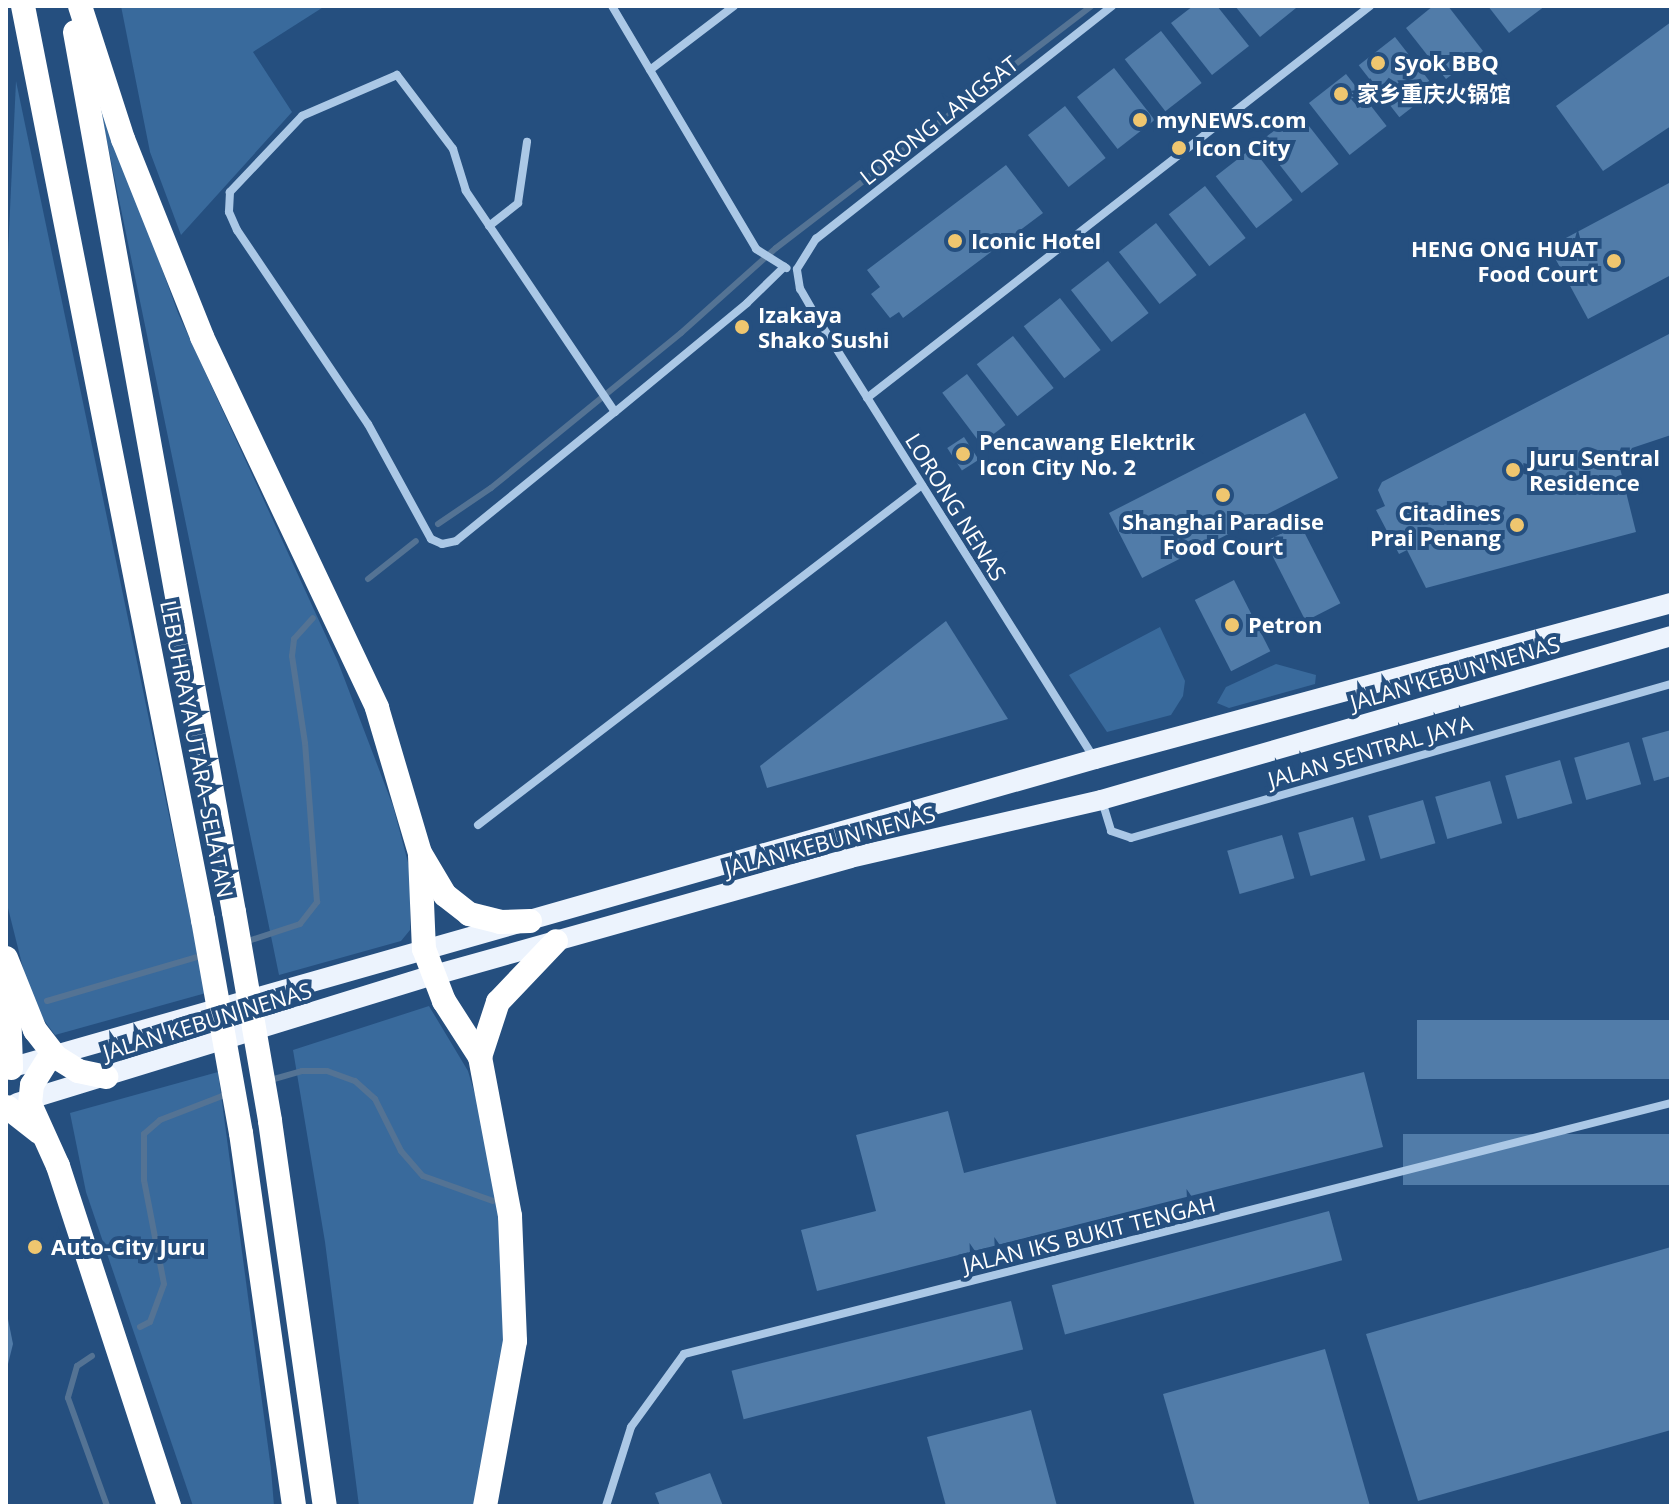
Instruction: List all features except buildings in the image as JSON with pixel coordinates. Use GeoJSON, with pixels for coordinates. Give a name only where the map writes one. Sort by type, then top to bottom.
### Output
{"type":"FeatureCollection","features":[{"type":"Feature","properties":{"kind":"highway","name":"LEBUHRAYA UTARA–SELATAN"},"geometry":{"type":"LineString","coordinates":[[23,6],[203,920],[241,1133],[294,1506]]}},
{"type":"Feature","properties":{"kind":"highway","name":"LEBUHRAYA UTARA–SELATAN"},"geometry":{"type":"LineString","coordinates":[[70,6],[270,1121],[325,1506]]}},
{"type":"Feature","properties":{"kind":"highway"},"geometry":{"type":"LineString","coordinates":[[80,6],[123,139],[202,337],[377,708],[420,853],[424,949],[431,976],[480,1057],[510,1216],[516,1304],[511,1372],[485,1506]]}},
{"type":"Feature","properties":{"kind":"highway"},"geometry":{"type":"LineString","coordinates":[[420,853],[445,895],[469,914],[500,922],[530,921]]}},
{"type":"Feature","properties":{"kind":"highway"},"geometry":{"type":"LineString","coordinates":[[480,1057],[498,1002],[556,941]]}},
{"type":"Feature","properties":{"kind":"highway"},"geometry":{"type":"LineString","coordinates":[[6,960],[35,1030],[52,1059],[78,1071],[106,1077]]}},
{"type":"Feature","properties":{"kind":"highway"},"geometry":{"type":"LineString","coordinates":[[6,960],[8,1069]]}},
{"type":"Feature","properties":{"kind":"highway"},"geometry":{"type":"LineString","coordinates":[[52,1059],[14,1105],[58,1166],[169,1506]]}},
{"type":"Feature","properties":{"kind":"main road","name":"JALAN KEBUN NENAS"},"geometry":{"type":"LineString","coordinates":[[8,1069],[52,1059],[424,949],[1095,759],[1671,603]]}},
{"type":"Feature","properties":{"kind":"main road","name":"JALAN KEBUN NENAS"},"geometry":{"type":"LineString","coordinates":[[14,1105],[431,976],[850,858],[1101,800],[1671,636]]}},
{"type":"Feature","properties":{"kind":"street"},"geometry":{"type":"LineString","coordinates":[[612,6],[756,249],[784,267],[797,269]]}},
{"type":"Feature","properties":{"kind":"street"},"geometry":{"type":"LineString","coordinates":[[650,70],[734,6]]}},
{"type":"Feature","properties":{"kind":"street","name":"LORONG LANGSAT"},"geometry":{"type":"LineString","coordinates":[[797,269],[816,239],[1112,6]]}},
{"type":"Feature","properties":{"kind":"street"},"geometry":{"type":"LineString","coordinates":[[867,398],[1370,6]]}},
{"type":"Feature","properties":{"kind":"street"},"geometry":{"type":"LineString","coordinates":[[615,412],[466,191],[453,149],[397,75],[302,116],[230,192],[229,212],[237,230],[368,424],[431,539],[456,541],[615,412],[784,267]]}},
{"type":"Feature","properties":{"kind":"street"},"geometry":{"type":"LineString","coordinates":[[489,226],[518,203],[527,142]]}},
{"type":"Feature","properties":{"kind":"street","name":"LORONG NENAS"},"geometry":{"type":"LineString","coordinates":[[797,269],[806,299],[1095,759]]}},
{"type":"Feature","properties":{"kind":"street"},"geometry":{"type":"LineString","coordinates":[[478,825],[922,485]]}},
{"type":"Feature","properties":{"kind":"street","name":"JALAN SENTRAL JAYA"},"geometry":{"type":"LineString","coordinates":[[1101,800],[1111,831],[1121,838],[1671,684]]}},
{"type":"Feature","properties":{"kind":"street","name":"JALAN IKS BUKIT TENGAH"},"geometry":{"type":"LineString","coordinates":[[606,1506],[631,1427],[684,1354],[1671,1103]]}},
{"type":"Feature","properties":{"kind":"shaded area"},"geometry":{"type":"Polygon","coordinates":[[[121,6],[325,6],[253,52],[292,112],[181,235],[150,152],[121,6]]]}},
{"type":"Feature","properties":{"kind":"shaded area"},"geometry":{"type":"Polygon","coordinates":[[[16,81],[206,993],[55,1035],[32,1004],[6,900],[6,296],[16,81]]]}},
{"type":"Feature","properties":{"kind":"shaded area"},"geometry":{"type":"Polygon","coordinates":[[[96,88],[178,313],[338,662],[393,806],[410,870],[410,930],[401,941],[279,975],[96,88]]]}},
{"type":"Feature","properties":{"kind":"shaded area"},"geometry":{"type":"Polygon","coordinates":[[[1160,627],[1185,681],[1183,696],[1171,715],[1107,732],[1069,675],[1160,627]]]}},
{"type":"Feature","properties":{"kind":"shaded area"},"geometry":{"type":"Polygon","coordinates":[[[1276,664],[1316,675],[1315,684],[1229,708],[1217,703],[1226,687],[1276,664]]]}},
{"type":"Feature","properties":{"kind":"shaded area"},"geometry":{"type":"Polygon","coordinates":[[[429,1006],[468,1071],[488,1138],[507,1269],[505,1358],[475,1506],[359,1506],[325,1242],[293,1050],[429,1006]]]}},
{"type":"Feature","properties":{"kind":"shaded area"},"geometry":{"type":"Polygon","coordinates":[[[218,1072],[274,1506],[193,1506],[86,1192],[70,1113],[218,1072]]]}},
{"type":"Feature","properties":{"kind":"waterway"},"geometry":{"type":"LineString","coordinates":[[438,524],[491,488],[681,333],[776,248],[1091,6]]}},
{"type":"Feature","properties":{"kind":"waterway"},"geometry":{"type":"LineString","coordinates":[[368,579],[416,541]]}},
{"type":"Feature","properties":{"kind":"waterway"},"geometry":{"type":"LineString","coordinates":[[245,942],[300,924],[317,902],[305,743],[292,656],[294,639],[313,618]]}},
{"type":"Feature","properties":{"kind":"waterway"},"geometry":{"type":"LineString","coordinates":[[47,1001],[204,955]]}},
{"type":"Feature","properties":{"kind":"waterway"},"geometry":{"type":"LineString","coordinates":[[267,1081],[302,1071],[327,1071],[355,1081],[375,1099],[401,1151],[423,1176],[493,1201]]}},
{"type":"Feature","properties":{"kind":"waterway"},"geometry":{"type":"LineString","coordinates":[[140,1327],[150,1322],[164,1284],[144,1180],[144,1134],[160,1120],[230,1093]]}},
{"type":"Feature","properties":{"kind":"waterway"},"geometry":{"type":"LineString","coordinates":[[92,1356],[77,1366],[68,1398],[107,1506]]}},
{"type":"Feature","properties":{"kind":"place","name":"Syok BBQ"},"geometry":{"type":"Point","coordinates":[1378,63]}},
{"type":"Feature","properties":{"kind":"place","name":"家乡重庆火锅馆"},"geometry":{"type":"Point","coordinates":[1341,94]}},
{"type":"Feature","properties":{"kind":"place","name":"myNEWS.com"},"geometry":{"type":"Point","coordinates":[1140,120]}},
{"type":"Feature","properties":{"kind":"place","name":"Icon City"},"geometry":{"type":"Point","coordinates":[1179,148]}},
{"type":"Feature","properties":{"kind":"place","name":"Iconic Hotel"},"geometry":{"type":"Point","coordinates":[955,241]}},
{"type":"Feature","properties":{"kind":"place","name":"HENG ONG HUAT Food Court"},"geometry":{"type":"Point","coordinates":[1614,261]}},
{"type":"Feature","properties":{"kind":"place","name":"Izakaya Shako Sushi"},"geometry":{"type":"Point","coordinates":[742,327]}},
{"type":"Feature","properties":{"kind":"place","name":"Pencawang Elektrik Icon City No. 2"},"geometry":{"type":"Point","coordinates":[963,454]}},
{"type":"Feature","properties":{"kind":"place","name":"Juru Sentral Residence"},"geometry":{"type":"Point","coordinates":[1513,470]}},
{"type":"Feature","properties":{"kind":"place","name":"Shanghai Paradise Food Court"},"geometry":{"type":"Point","coordinates":[1223,495]}},
{"type":"Feature","properties":{"kind":"place","name":"Citadines Prai Penang"},"geometry":{"type":"Point","coordinates":[1517,525]}},
{"type":"Feature","properties":{"kind":"place","name":"Petron"},"geometry":{"type":"Point","coordinates":[1232,625]}},
{"type":"Feature","properties":{"kind":"place","name":"Auto-City Juru"},"geometry":{"type":"Point","coordinates":[35,1247]}}]}
